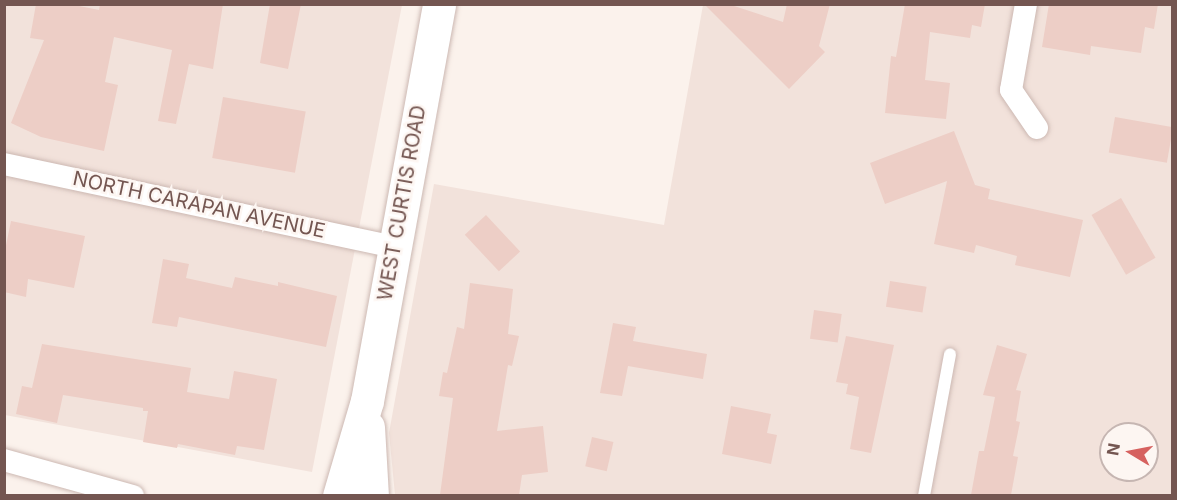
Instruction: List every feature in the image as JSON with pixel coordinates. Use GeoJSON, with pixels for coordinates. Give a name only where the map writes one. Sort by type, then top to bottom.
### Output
{"type":"FeatureCollection","features":[{"type":"Feature","properties":{"kind":"street","name":"WEST CURTIS ROAD"},"geometry":{"type":"LineString","coordinates":[[339,495],[367,401],[439,4]]}},
{"type":"Feature","properties":{"kind":"street"},"geometry":{"type":"LineString","coordinates":[[1026,4],[1011,90],[1037,128]]}},
{"type":"Feature","properties":{"kind":"street","name":"NORTH CARAPAN AVENUE"},"geometry":{"type":"LineString","coordinates":[[4,164],[394,247]]}},
{"type":"Feature","properties":{"kind":"street","name":"WEST CURTIS ROAD"},"geometry":{"type":"LineString","coordinates":[[367,401],[372,495]]}},
{"type":"Feature","properties":{"kind":"street"},"geometry":{"type":"LineString","coordinates":[[4,460],[133,495]]}},
{"type":"Feature","properties":{"kind":"lane"},"geometry":{"type":"LineString","coordinates":[[924,495],[950,354]]}},
{"type":"Feature","properties":{"kind":"shaded area"},"geometry":{"type":"Polygon","coordinates":[[[4,5],[402,5],[312,472],[5,415],[4,5]]]}},
{"type":"Feature","properties":{"kind":"shaded area"},"geometry":{"type":"Polygon","coordinates":[[[703,5],[1172,5],[1172,495],[395,495],[389,433],[434,184],[664,225],[703,5]]]}},
{"type":"Feature","properties":{"kind":"building"},"geometry":{"type":"Polygon","coordinates":[[[36,4],[69,4],[99,10],[100,4],[223,4],[213,69],[189,64],[176,124],[158,121],[172,50],[114,37],[105,82],[118,85],[104,151],[41,137],[11,123],[44,40],[30,38],[36,4]]]}},
{"type":"Feature","properties":{"kind":"building"},"geometry":{"type":"Polygon","coordinates":[[[270,4],[301,4],[288,69],[260,63],[270,4]]]}},
{"type":"Feature","properties":{"kind":"building"},"geometry":{"type":"Polygon","coordinates":[[[704,4],[728,4],[783,22],[787,4],[830,4],[819,46],[825,52],[789,89],[704,4]]]}},
{"type":"Feature","properties":{"kind":"building"},"geometry":{"type":"Polygon","coordinates":[[[905,4],[985,4],[981,27],[972,25],[970,38],[930,32],[925,80],[950,83],[946,119],[885,113],[891,56],[896,57],[905,4]]]}},
{"type":"Feature","properties":{"kind":"building"},"geometry":{"type":"Polygon","coordinates":[[[1049,4],[1158,4],[1154,29],[1145,27],[1141,53],[1091,46],[1090,55],[1042,47],[1049,4]]]}},
{"type":"Feature","properties":{"kind":"building"},"geometry":{"type":"Polygon","coordinates":[[[223,97],[306,112],[295,173],[212,158],[223,97]]]}},
{"type":"Feature","properties":{"kind":"building"},"geometry":{"type":"Polygon","coordinates":[[[1115,117],[1172,127],[1167,163],[1109,152],[1115,117]]]}},
{"type":"Feature","properties":{"kind":"building"},"geometry":{"type":"Polygon","coordinates":[[[954,131],[975,185],[990,189],[988,199],[1083,220],[1070,277],[1015,265],[1017,256],[976,245],[974,253],[934,244],[947,181],[885,204],[870,163],[954,131]]]}},
{"type":"Feature","properties":{"kind":"building"},"geometry":{"type":"Polygon","coordinates":[[[1121,198],[1156,258],[1126,275],[1092,215],[1121,198]]]}},
{"type":"Feature","properties":{"kind":"building"},"geometry":{"type":"Polygon","coordinates":[[[486,215],[520,252],[499,271],[465,235],[486,215]]]}},
{"type":"Feature","properties":{"kind":"building"},"geometry":{"type":"Polygon","coordinates":[[[11,221],[85,236],[74,288],[28,279],[26,297],[4,292],[4,255],[11,221]]]}},
{"type":"Feature","properties":{"kind":"building"},"geometry":{"type":"Polygon","coordinates":[[[163,259],[189,264],[186,278],[232,288],[235,277],[278,286],[278,282],[337,296],[326,347],[179,317],[177,327],[152,323],[163,259]]]}},
{"type":"Feature","properties":{"kind":"building"},"geometry":{"type":"Polygon","coordinates":[[[890,281],[927,287],[922,312],[886,307],[890,281]]]}},
{"type":"Feature","properties":{"kind":"building"},"geometry":{"type":"Polygon","coordinates":[[[470,283],[513,289],[508,334],[519,336],[512,366],[508,365],[497,431],[543,426],[548,472],[522,475],[519,495],[440,495],[453,398],[439,396],[443,372],[447,373],[457,327],[464,329],[470,283]]]}},
{"type":"Feature","properties":{"kind":"building"},"geometry":{"type":"Polygon","coordinates":[[[814,310],[842,314],[838,343],[810,339],[814,310]]]}},
{"type":"Feature","properties":{"kind":"building"},"geometry":{"type":"Polygon","coordinates":[[[613,323],[636,327],[633,341],[707,354],[703,379],[628,366],[622,396],[600,393],[613,323]]]}},
{"type":"Feature","properties":{"kind":"building"},"geometry":{"type":"Polygon","coordinates":[[[846,336],[894,345],[871,453],[850,449],[859,397],[846,394],[848,384],[836,382],[846,336]]]}},
{"type":"Feature","properties":{"kind":"building"},"geometry":{"type":"Polygon","coordinates":[[[42,344],[191,368],[187,392],[229,399],[234,371],[277,379],[264,450],[237,446],[235,455],[178,444],[177,448],[143,442],[148,411],[143,411],[143,408],[63,395],[57,423],[16,414],[22,386],[32,388],[42,344]]]}},
{"type":"Feature","properties":{"kind":"building"},"geometry":{"type":"Polygon","coordinates":[[[997,345],[1027,354],[1016,390],[1021,391],[1016,421],[1020,422],[1013,456],[1018,457],[1011,495],[971,495],[979,451],[984,451],[995,397],[983,395],[997,345]]]}},
{"type":"Feature","properties":{"kind":"building"},"geometry":{"type":"Polygon","coordinates":[[[731,406],[771,414],[767,433],[777,435],[771,464],[722,454],[731,406]]]}},
{"type":"Feature","properties":{"kind":"building"},"geometry":{"type":"Polygon","coordinates":[[[592,437],[613,442],[607,471],[585,466],[592,437]]]}}]}
